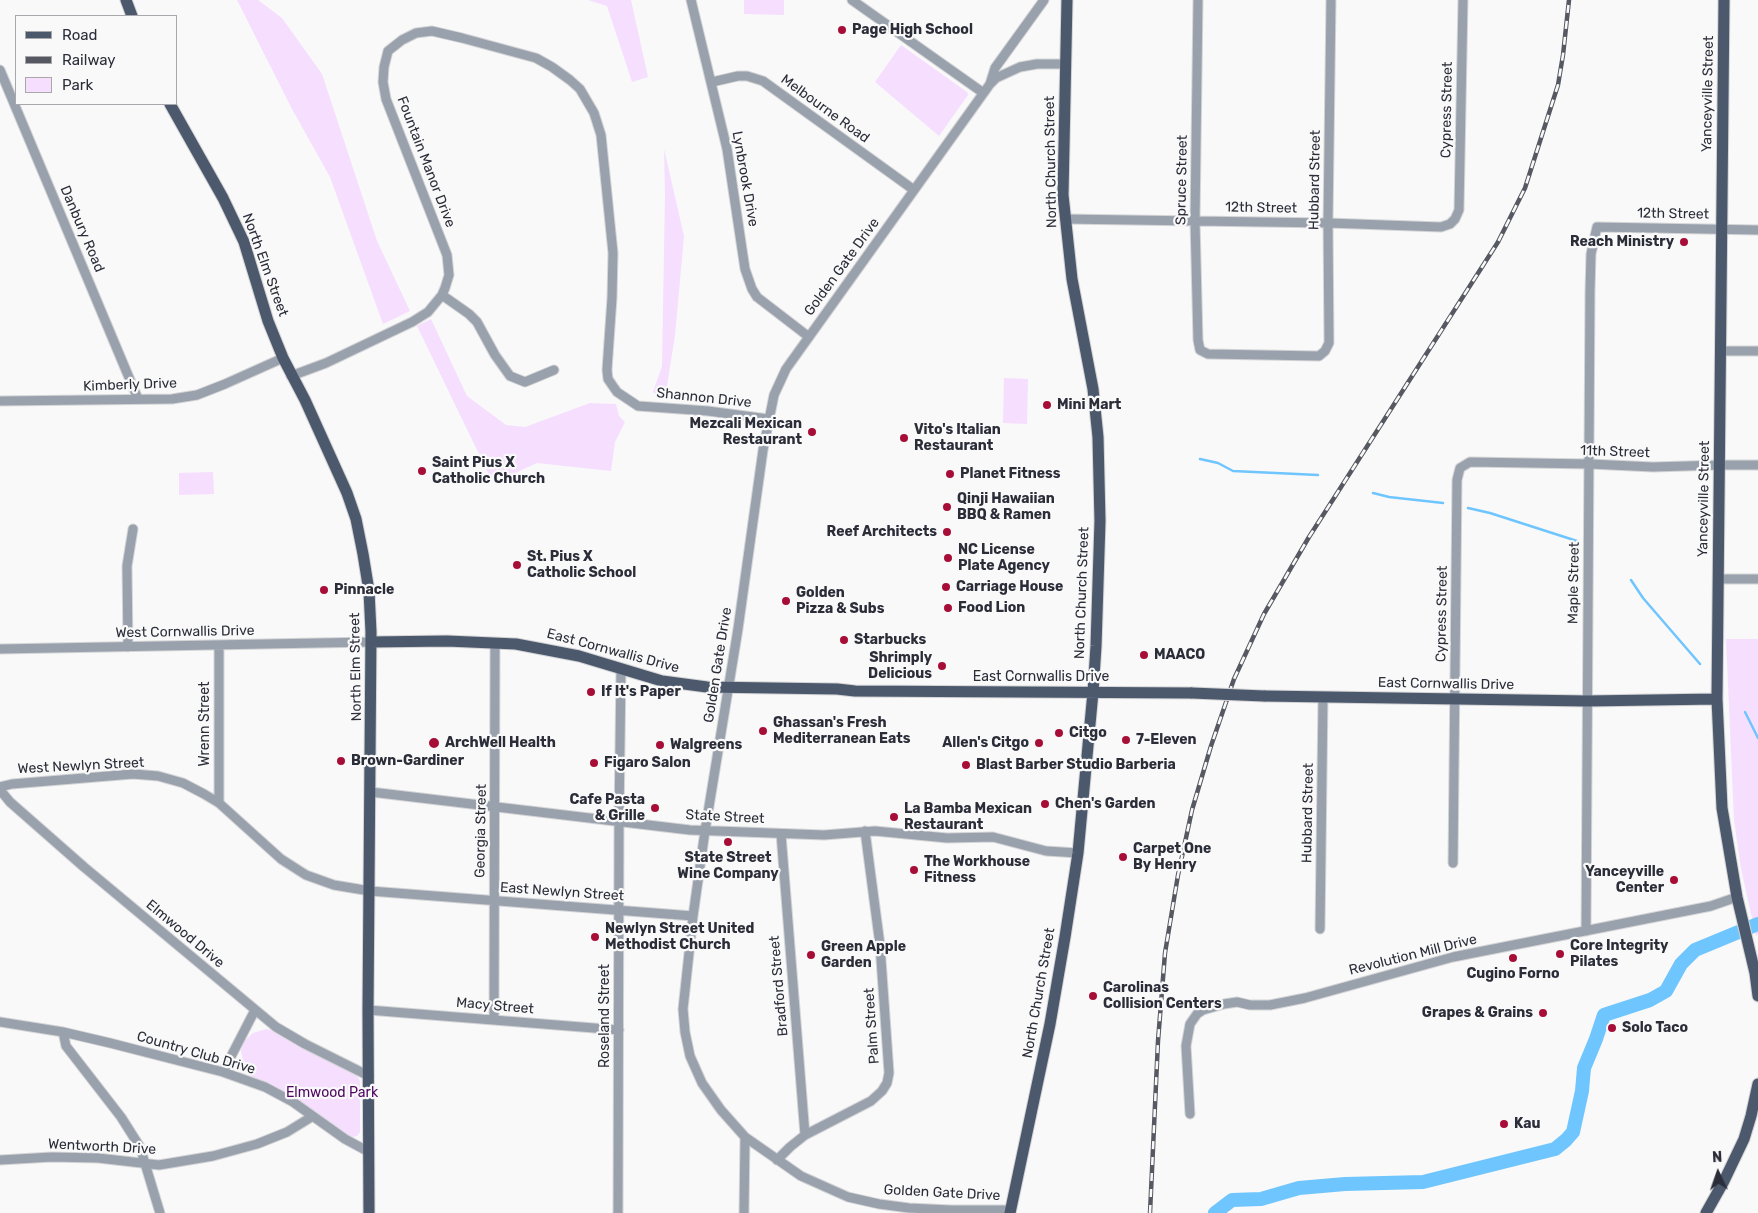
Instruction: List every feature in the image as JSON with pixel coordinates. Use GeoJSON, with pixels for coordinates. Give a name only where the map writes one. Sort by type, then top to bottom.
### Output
{"type":"FeatureCollection","features":[{"type":"Feature","properties":{"kind":"main road"},"geometry":{"type":"LineString","coordinates":[[126,0],[132,15]]}},
{"type":"Feature","properties":{"kind":"main road","name":"North Church Street"},"geometry":{"type":"LineString","coordinates":[[1011,1211],[1050,1024],[1078,854],[1093,692],[1100,554],[1099,454],[1093,389],[1072,279],[1063,196],[1067,0]]}},
{"type":"Feature","properties":{"kind":"main road","name":"Yanceyville Street"},"geometry":{"type":"LineString","coordinates":[[1724,0],[1717,699],[1722,808],[1738,902],[1750,951],[1758,996]]}},
{"type":"Feature","properties":{"kind":"main road","name":"North Elm Street"},"geometry":{"type":"LineString","coordinates":[[171,105],[223,198],[244,242],[268,321],[283,358],[305,400],[343,484],[356,519],[369,591],[371,642],[368,1010],[369,1213]]}},
{"type":"Feature","properties":{"kind":"main road","name":"East Cornwallis Drive"},"geometry":{"type":"LineString","coordinates":[[371,642],[447,641],[516,644],[560,651],[662,681],[729,688],[838,688],[855,691],[1192,693],[1264,696],[1587,701],[1717,699]]}},
{"type":"Feature","properties":{"kind":"main road"},"geometry":{"type":"LineString","coordinates":[[1706,1213],[1724,1182],[1744,1139],[1758,1084]]}},
{"type":"Feature","properties":{"kind":"street","name":"Lynbrook Drive"},"geometry":{"type":"LineString","coordinates":[[691,0],[727,149],[745,269],[752,289],[757,297],[809,337]]}},
{"type":"Feature","properties":{"kind":"street"},"geometry":{"type":"LineString","coordinates":[[852,0],[982,92]]}},
{"type":"Feature","properties":{"kind":"street","name":"Golden Gate Drive"},"geometry":{"type":"LineString","coordinates":[[990,84],[995,68],[1044,0]]}},
{"type":"Feature","properties":{"kind":"street","name":"Spruce Street"},"geometry":{"type":"LineString","coordinates":[[1198,0],[1195,221],[1198,340],[1200,350],[1208,354],[1319,356]]}},
{"type":"Feature","properties":{"kind":"street","name":"Hubbard Street"},"geometry":{"type":"LineString","coordinates":[[1319,356],[1325,352],[1329,343],[1328,222],[1331,0]]}},
{"type":"Feature","properties":{"kind":"street","name":"Cypress Street"},"geometry":{"type":"LineString","coordinates":[[1455,219],[1459,210],[1463,0]]}},
{"type":"Feature","properties":{"kind":"street","name":"Fountain Manor Drive"},"geometry":{"type":"LineString","coordinates":[[292,376],[326,363],[412,322],[428,312],[442,295],[449,275],[447,255],[386,98],[383,82],[388,51],[402,40],[416,33],[432,31],[536,58],[552,66],[570,80],[588,102],[602,135],[613,253],[608,379],[617,392],[638,406]]}},
{"type":"Feature","properties":{"kind":"street","name":"Golden Gate Drive"},"geometry":{"type":"LineString","coordinates":[[1011,1211],[909,1208],[879,1204],[848,1197],[800,1176],[745,1137],[721,1110],[702,1083],[690,1056],[683,1009],[705,831],[729,688],[768,419],[774,394],[786,369],[982,92],[1003,74],[1020,67],[1037,64],[1065,64]]}},
{"type":"Feature","properties":{"kind":"street","name":"Danbury Road"},"geometry":{"type":"LineString","coordinates":[[0,70],[138,399]]}},
{"type":"Feature","properties":{"kind":"street","name":"Melbourne Road"},"geometry":{"type":"LineString","coordinates":[[712,82],[738,76],[754,77],[763,81],[914,190]]}},
{"type":"Feature","properties":{"kind":"street","name":"12th Street"},"geometry":{"type":"LineString","coordinates":[[1065,219],[1328,222],[1441,227],[1450,224],[1455,219]]}},
{"type":"Feature","properties":{"kind":"street","name":"12th Street"},"geometry":{"type":"LineString","coordinates":[[1594,236],[1597,227],[1758,230]]}},
{"type":"Feature","properties":{"kind":"street","name":"Maple Street"},"geometry":{"type":"LineString","coordinates":[[1586,930],[1591,263],[1594,236]]}},
{"type":"Feature","properties":{"kind":"street"},"geometry":{"type":"LineString","coordinates":[[442,295],[477,322],[495,355],[510,376],[524,382],[554,370]]}},
{"type":"Feature","properties":{"kind":"street"},"geometry":{"type":"LineString","coordinates":[[1720,351],[1758,351]]}},
{"type":"Feature","properties":{"kind":"street","name":"Kimberly Drive"},"geometry":{"type":"LineString","coordinates":[[0,401],[172,399],[197,394],[225,384],[283,358]]}},
{"type":"Feature","properties":{"kind":"street","name":"Shannon Drive"},"geometry":{"type":"LineString","coordinates":[[638,406],[708,410],[768,419]]}},
{"type":"Feature","properties":{"kind":"street","name":"Cypress Street"},"geometry":{"type":"LineString","coordinates":[[1453,863],[1458,480],[1460,468],[1470,462]]}},
{"type":"Feature","properties":{"kind":"street","name":"11th Street"},"geometry":{"type":"LineString","coordinates":[[1470,462],[1653,467],[1758,465]]}},
{"type":"Feature","properties":{"kind":"street"},"geometry":{"type":"LineString","coordinates":[[128,647],[127,566],[133,529]]}},
{"type":"Feature","properties":{"kind":"street"},"geometry":{"type":"LineString","coordinates":[[1718,579],[1758,580]]}},
{"type":"Feature","properties":{"kind":"street","name":"West Cornwallis Drive"},"geometry":{"type":"LineString","coordinates":[[0,649],[371,642]]}},
{"type":"Feature","properties":{"kind":"street","name":"Georgia Street"},"geometry":{"type":"LineString","coordinates":[[494,1019],[495,642]]}},
{"type":"Feature","properties":{"kind":"street","name":"Wrenn Street"},"geometry":{"type":"LineString","coordinates":[[219,646],[219,803]]}},
{"type":"Feature","properties":{"kind":"street","name":"Roseland Street"},"geometry":{"type":"LineString","coordinates":[[618,1213],[618,821],[621,669]]}},
{"type":"Feature","properties":{"kind":"street","name":"Hubbard Street"},"geometry":{"type":"LineString","coordinates":[[1320,929],[1323,697]]}},
{"type":"Feature","properties":{"kind":"street","name":"West Newlyn Street"},"geometry":{"type":"LineString","coordinates":[[0,788],[12,784],[133,774],[158,776],[183,783],[219,803],[281,859],[306,876],[334,885],[370,891]]}},
{"type":"Feature","properties":{"kind":"street","name":"Elmwood Drive"},"geometry":{"type":"LineString","coordinates":[[0,788],[10,802],[43,832],[255,1010],[305,1044],[369,1076]]}},
{"type":"Feature","properties":{"kind":"street","name":"State Street"},"geometry":{"type":"LineString","coordinates":[[371,792],[705,831],[781,834],[837,834],[865,831],[947,838],[999,838],[1046,851],[1078,854]]}},
{"type":"Feature","properties":{"kind":"street","name":"Palm Street"},"geometry":{"type":"LineString","coordinates":[[777,1160],[805,1135],[871,1101],[882,1092],[887,1083],[889,1073],[880,945],[865,831]]}},
{"type":"Feature","properties":{"kind":"street","name":"Bradford Street"},"geometry":{"type":"LineString","coordinates":[[781,834],[805,1135]]}},
{"type":"Feature","properties":{"kind":"street","name":"East Newlyn Street"},"geometry":{"type":"LineString","coordinates":[[370,891],[693,916]]}},
{"type":"Feature","properties":{"kind":"street","name":"Revolution Mill Drive"},"geometry":{"type":"LineString","coordinates":[[1190,1114],[1186,1046],[1190,1024],[1197,1014],[1203,1010],[1237,1002],[1250,1005],[1270,1005],[1305,998],[1453,957],[1738,902]]}},
{"type":"Feature","properties":{"kind":"street"},"geometry":{"type":"LineString","coordinates":[[223,1072],[255,1010]]}},
{"type":"Feature","properties":{"kind":"street","name":"Macy Street"},"geometry":{"type":"LineString","coordinates":[[368,1010],[619,1030]]}},
{"type":"Feature","properties":{"kind":"street","name":"Country Club Drive"},"geometry":{"type":"LineString","coordinates":[[0,1021],[63,1032],[223,1072],[264,1087],[293,1102],[345,1139],[369,1152]]}},
{"type":"Feature","properties":{"kind":"street"},"geometry":{"type":"LineString","coordinates":[[63,1032],[66,1046],[121,1117],[140,1146],[147,1164],[160,1213]]}},
{"type":"Feature","properties":{"kind":"street","name":"Wentworth Drive"},"geometry":{"type":"LineString","coordinates":[[0,1160],[52,1157],[98,1158],[159,1165],[213,1156],[257,1144],[287,1132],[313,1116]]}},
{"type":"Feature","properties":{"kind":"street"},"geometry":{"type":"LineString","coordinates":[[744,1213],[745,1137]]}},
{"type":"Feature","properties":{"kind":"green space"},"geometry":{"type":"Polygon","coordinates":[[[237,0],[258,0],[282,18],[322,74],[377,241],[410,311],[383,324],[330,177],[292,109],[237,0]]]}},
{"type":"Feature","properties":{"kind":"green space"},"geometry":{"type":"Polygon","coordinates":[[[588,0],[631,0],[648,77],[632,82],[607,6],[588,0]]]}},
{"type":"Feature","properties":{"kind":"green space"},"geometry":{"type":"Polygon","coordinates":[[[744,0],[784,0],[784,15],[744,14],[744,0]]]}},
{"type":"Feature","properties":{"kind":"green space"},"geometry":{"type":"Polygon","coordinates":[[[901,45],[967,92],[968,95],[939,136],[875,82],[901,45]]]}},
{"type":"Feature","properties":{"kind":"green space"},"geometry":{"type":"Polygon","coordinates":[[[664,149],[684,236],[675,335],[665,399],[658,397],[653,392],[662,366],[664,149]]]}},
{"type":"Feature","properties":{"kind":"green space"},"geometry":{"type":"Polygon","coordinates":[[[431,319],[467,396],[506,425],[525,427],[590,403],[616,404],[619,416],[625,422],[615,442],[611,471],[537,463],[493,483],[417,326],[431,319]]]}},
{"type":"Feature","properties":{"kind":"green space"},"geometry":{"type":"Polygon","coordinates":[[[1004,378],[1028,379],[1027,424],[1003,423],[1004,378]]]}},
{"type":"Feature","properties":{"kind":"green space"},"geometry":{"type":"Polygon","coordinates":[[[213,472],[214,494],[179,495],[179,473],[213,472]]]}},
{"type":"Feature","properties":{"kind":"green space"},"geometry":{"type":"Polygon","coordinates":[[[1726,639],[1758,639],[1758,934],[1756,936],[1741,869],[1734,820],[1726,639]]]}},
{"type":"Feature","properties":{"kind":"green space","name":"Elmwood Park"},"geometry":{"type":"Polygon","coordinates":[[[266,1029],[357,1076],[360,1081],[360,1132],[357,1136],[347,1136],[293,1096],[250,1076],[245,1071],[241,1051],[243,1042],[253,1033],[266,1029]]]}},
{"type":"Feature","properties":{"kind":"waterway"},"geometry":{"type":"LineString","coordinates":[[1200,459],[1218,463],[1233,471],[1318,475]]}},
{"type":"Feature","properties":{"kind":"waterway"},"geometry":{"type":"LineString","coordinates":[[1373,493],[1389,497],[1443,503]]}},
{"type":"Feature","properties":{"kind":"waterway"},"geometry":{"type":"LineString","coordinates":[[1468,508],[1490,513],[1577,541]]}},
{"type":"Feature","properties":{"kind":"waterway"},"geometry":{"type":"LineString","coordinates":[[1631,580],[1643,598],[1700,664]]}},
{"type":"Feature","properties":{"kind":"waterway"},"geometry":{"type":"LineString","coordinates":[[1745,712],[1758,738]]}},
{"type":"Feature","properties":{"kind":"waterway"},"geometry":{"type":"LineString","coordinates":[[1215,1213],[1232,1200],[1261,1199],[1299,1188],[1345,1184],[1423,1182],[1555,1149],[1573,1132],[1582,1091],[1584,1068],[1604,1015],[1650,1000],[1666,991],[1681,964],[1695,950],[1758,924]]}},
{"type":"Feature","properties":{"kind":"railway"},"geometry":{"type":"LineString","coordinates":[[1150,1213],[1158,1041],[1165,953],[1178,875],[1192,810],[1234,679],[1264,614],[1309,537],[1498,242],[1525,188],[1558,85],[1569,0]]}},
{"type":"Feature","properties":{"kind":"place","name":"Page High School"},"geometry":{"type":"Point","coordinates":[842,30]}},
{"type":"Feature","properties":{"kind":"place","name":"Reach Ministry"},"geometry":{"type":"Point","coordinates":[1684,242]}},
{"type":"Feature","properties":{"kind":"place","name":"Mini Mart"},"geometry":{"type":"Point","coordinates":[1047,405]}},
{"type":"Feature","properties":{"kind":"place","name":"Mezcali Mexican Restaurant"},"geometry":{"type":"Point","coordinates":[812,432]}},
{"type":"Feature","properties":{"kind":"place","name":"Vito's Italian Restaurant"},"geometry":{"type":"Point","coordinates":[904,438]}},
{"type":"Feature","properties":{"kind":"place","name":"Saint Pius X Catholic Church"},"geometry":{"type":"Point","coordinates":[422,471]}},
{"type":"Feature","properties":{"kind":"place","name":"Planet Fitness"},"geometry":{"type":"Point","coordinates":[950,474]}},
{"type":"Feature","properties":{"kind":"place","name":"Qinji Hawaiian BBQ & Ramen"},"geometry":{"type":"Point","coordinates":[947,507]}},
{"type":"Feature","properties":{"kind":"place","name":"Reef Architects"},"geometry":{"type":"Point","coordinates":[947,532]}},
{"type":"Feature","properties":{"kind":"place","name":"NC License Plate Agency"},"geometry":{"type":"Point","coordinates":[948,558]}},
{"type":"Feature","properties":{"kind":"place","name":"St. Pius X Catholic School"},"geometry":{"type":"Point","coordinates":[517,565]}},
{"type":"Feature","properties":{"kind":"place","name":"Carriage House"},"geometry":{"type":"Point","coordinates":[946,587]}},
{"type":"Feature","properties":{"kind":"place","name":"Pinnacle"},"geometry":{"type":"Point","coordinates":[324,590]}},
{"type":"Feature","properties":{"kind":"place","name":"Golden Pizza & Subs"},"geometry":{"type":"Point","coordinates":[786,601]}},
{"type":"Feature","properties":{"kind":"place","name":"Food Lion"},"geometry":{"type":"Point","coordinates":[948,608]}},
{"type":"Feature","properties":{"kind":"place","name":"Starbucks"},"geometry":{"type":"Point","coordinates":[844,640]}},
{"type":"Feature","properties":{"kind":"place","name":"MAACO"},"geometry":{"type":"Point","coordinates":[1144,655]}},
{"type":"Feature","properties":{"kind":"place","name":"Shrimply Delicious"},"geometry":{"type":"Point","coordinates":[942,666]}},
{"type":"Feature","properties":{"kind":"place","name":"If It's Paper"},"geometry":{"type":"Point","coordinates":[591,692]}},
{"type":"Feature","properties":{"kind":"place","name":"Ghassan's Fresh Mediterranean Eats"},"geometry":{"type":"Point","coordinates":[763,731]}},
{"type":"Feature","properties":{"kind":"place","name":"Citgo"},"geometry":{"type":"Point","coordinates":[1059,733]}},
{"type":"Feature","properties":{"kind":"place","name":"7-Eleven"},"geometry":{"type":"Point","coordinates":[1126,740]}},
{"type":"Feature","properties":{"kind":"place","name":"ArchWell Health"},"geometry":{"type":"Point","coordinates":[434,743]}},
{"type":"Feature","properties":{"kind":"place","name":"Allen's Citgo"},"geometry":{"type":"Point","coordinates":[1039,743]}},
{"type":"Feature","properties":{"kind":"place","name":"Walgreens"},"geometry":{"type":"Point","coordinates":[660,745]}},
{"type":"Feature","properties":{"kind":"place","name":"Brown-Gardiner"},"geometry":{"type":"Point","coordinates":[341,761]}},
{"type":"Feature","properties":{"kind":"place","name":"Figaro Salon"},"geometry":{"type":"Point","coordinates":[594,763]}},
{"type":"Feature","properties":{"kind":"place","name":"Blast Barber Studio Barberia"},"geometry":{"type":"Point","coordinates":[966,765]}},
{"type":"Feature","properties":{"kind":"place","name":"Chen's Garden"},"geometry":{"type":"Point","coordinates":[1045,804]}},
{"type":"Feature","properties":{"kind":"place","name":"Cafe Pasta & Grille"},"geometry":{"type":"Point","coordinates":[655,808]}},
{"type":"Feature","properties":{"kind":"place","name":"La Bamba Mexican Restaurant"},"geometry":{"type":"Point","coordinates":[894,817]}},
{"type":"Feature","properties":{"kind":"place","name":"State Street Wine Company"},"geometry":{"type":"Point","coordinates":[728,842]}},
{"type":"Feature","properties":{"kind":"place","name":"Carpet One By Henry"},"geometry":{"type":"Point","coordinates":[1123,857]}},
{"type":"Feature","properties":{"kind":"place","name":"The Workhouse Fitness"},"geometry":{"type":"Point","coordinates":[914,870]}},
{"type":"Feature","properties":{"kind":"place","name":"Yanceyville Center"},"geometry":{"type":"Point","coordinates":[1674,880]}},
{"type":"Feature","properties":{"kind":"place","name":"Newlyn Street United Methodist Church"},"geometry":{"type":"Point","coordinates":[595,937]}},
{"type":"Feature","properties":{"kind":"place","name":"Core Integrity Pilates"},"geometry":{"type":"Point","coordinates":[1560,954]}},
{"type":"Feature","properties":{"kind":"place","name":"Green Apple Garden"},"geometry":{"type":"Point","coordinates":[811,955]}},
{"type":"Feature","properties":{"kind":"place","name":"Cugino Forno"},"geometry":{"type":"Point","coordinates":[1513,958]}},
{"type":"Feature","properties":{"kind":"place","name":"Carolinas Collision Centers"},"geometry":{"type":"Point","coordinates":[1093,996]}},
{"type":"Feature","properties":{"kind":"place","name":"Grapes & Grains"},"geometry":{"type":"Point","coordinates":[1543,1013]}},
{"type":"Feature","properties":{"kind":"place","name":"Solo Taco"},"geometry":{"type":"Point","coordinates":[1612,1028]}},
{"type":"Feature","properties":{"kind":"place","name":"Kau"},"geometry":{"type":"Point","coordinates":[1504,1124]}}]}
